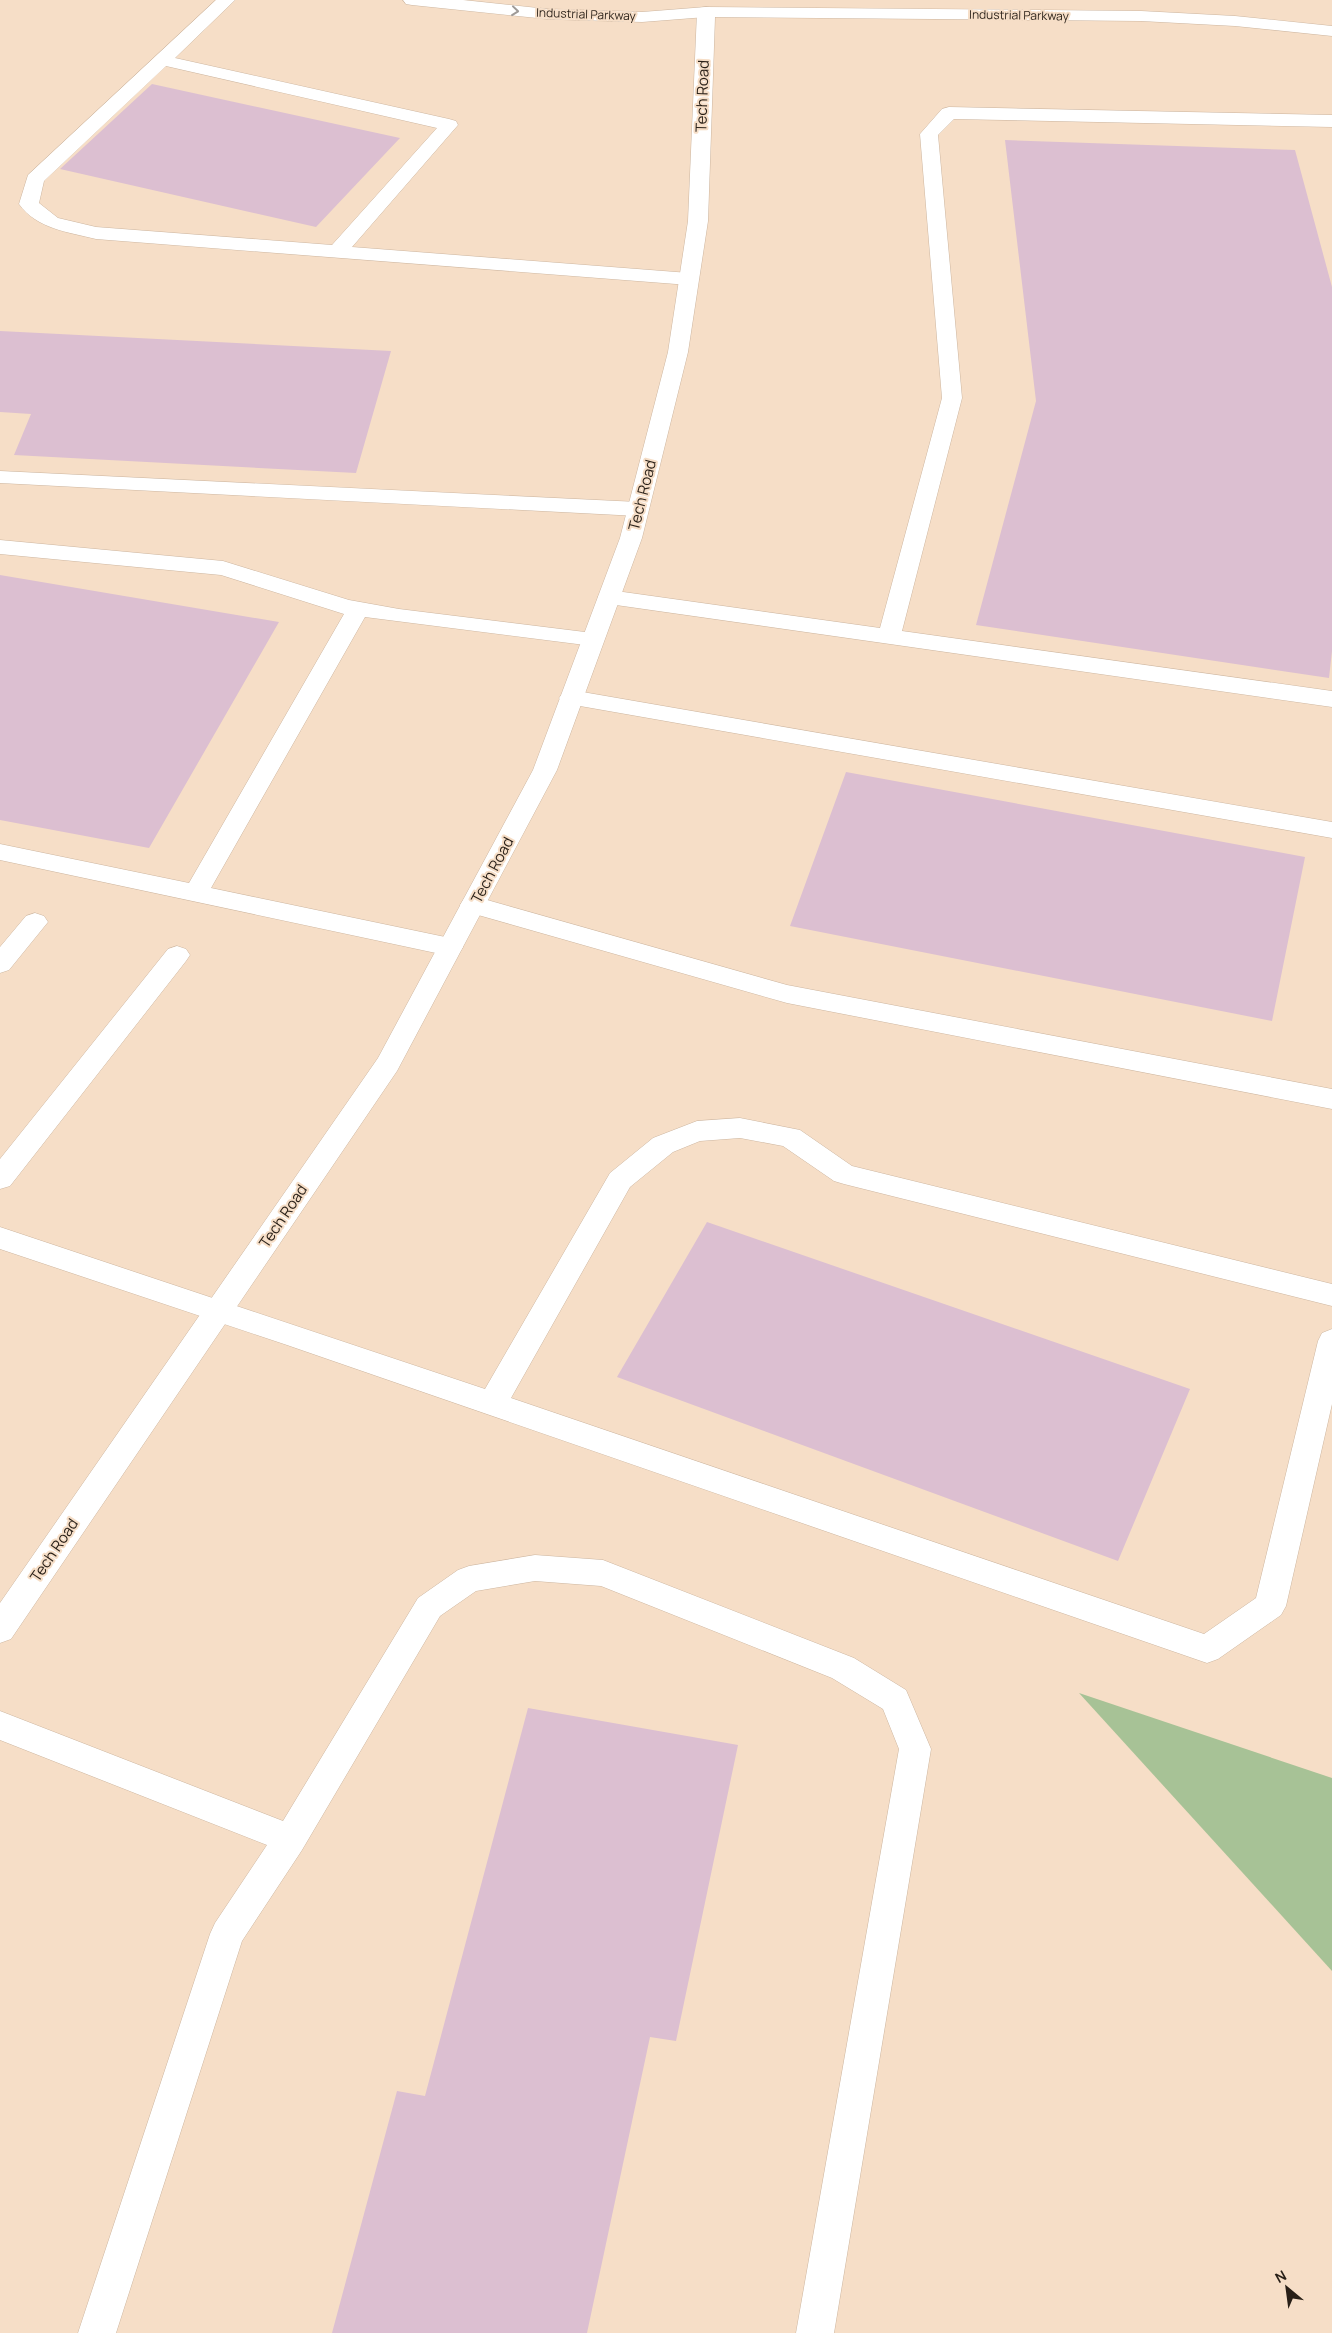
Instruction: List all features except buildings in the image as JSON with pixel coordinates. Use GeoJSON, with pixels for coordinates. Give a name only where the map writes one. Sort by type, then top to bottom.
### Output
{"type":"FeatureCollection","features":[{"type":"Feature","properties":{"kind":"street"},"geometry":{"type":"LineString","coordinates":[[226,0],[34,178],[29,204],[51,222],[96,233],[689,278]]}},
{"type":"Feature","properties":{"kind":"street","name":"Industrial Parkway"},"geometry":{"type":"LineString","coordinates":[[412,0],[548,14],[642,17],[706,6]]}},
{"type":"Feature","properties":{"kind":"street","name":"Industrial Parkway"},"geometry":{"type":"LineString","coordinates":[[467,5],[494,0]]}},
{"type":"Feature","properties":{"kind":"street","name":"Industrial Parkway"},"geometry":{"type":"LineString","coordinates":[[657,0],[706,6],[1142,16],[1235,20],[1332,31]]}},
{"type":"Feature","properties":{"kind":"street","name":"Tech Road"},"geometry":{"type":"LineString","coordinates":[[0,1629],[388,1064],[545,770],[631,538],[678,352],[698,221],[706,6]]}},
{"type":"Feature","properties":{"kind":"street"},"geometry":{"type":"LineString","coordinates":[[162,60],[449,124],[337,252]]}},
{"type":"Feature","properties":{"kind":"street"},"geometry":{"type":"LineString","coordinates":[[889,636],[952,398],[929,134],[949,113],[1332,120]]}},
{"type":"Feature","properties":{"kind":"street"},"geometry":{"type":"LineString","coordinates":[[0,477],[638,509]]}},
{"type":"Feature","properties":{"kind":"street"},"geometry":{"type":"LineString","coordinates":[[0,547],[223,568],[358,609],[399,616],[593,639]]}},
{"type":"Feature","properties":{"kind":"street"},"geometry":{"type":"LineString","coordinates":[[609,597],[1332,699]]}},
{"type":"Feature","properties":{"kind":"street"},"geometry":{"type":"LineString","coordinates":[[196,893],[358,609]]}},
{"type":"Feature","properties":{"kind":"street"},"geometry":{"type":"LineString","coordinates":[[571,698],[1332,830]]}},
{"type":"Feature","properties":{"kind":"street"},"geometry":{"type":"LineString","coordinates":[[0,852],[450,947]]}},
{"type":"Feature","properties":{"kind":"street"},"geometry":{"type":"LineString","coordinates":[[473,905],[787,994],[1332,1099]]}},
{"type":"Feature","properties":{"kind":"street"},"geometry":{"type":"LineString","coordinates":[[0,964],[36,922]]}},
{"type":"Feature","properties":{"kind":"street"},"geometry":{"type":"LineString","coordinates":[[0,1180],[177,955]]}},
{"type":"Feature","properties":{"kind":"street"},"geometry":{"type":"LineString","coordinates":[[492,1404],[620,1180],[662,1145],[697,1131],[740,1128],[790,1138],[844,1174],[1332,1294]]}},
{"type":"Feature","properties":{"kind":"street"},"geometry":{"type":"LineString","coordinates":[[0,1238],[1208,1649],[1270,1606],[1332,1341]]}},
{"type":"Feature","properties":{"kind":"street"},"geometry":{"type":"LineString","coordinates":[[97,2333],[227,1934],[290,1839],[429,1607],[469,1578],[535,1568],[603,1573],[843,1668],[894,1700],[915,1749],[815,2333]]}},
{"type":"Feature","properties":{"kind":"street"},"geometry":{"type":"LineString","coordinates":[[0,1725],[290,1839]]}},
{"type":"Feature","properties":{"kind":"green space"},"geometry":{"type":"Polygon","coordinates":[[[1079,1693],[1332,1778],[1332,1971],[1079,1693]]]}}]}
